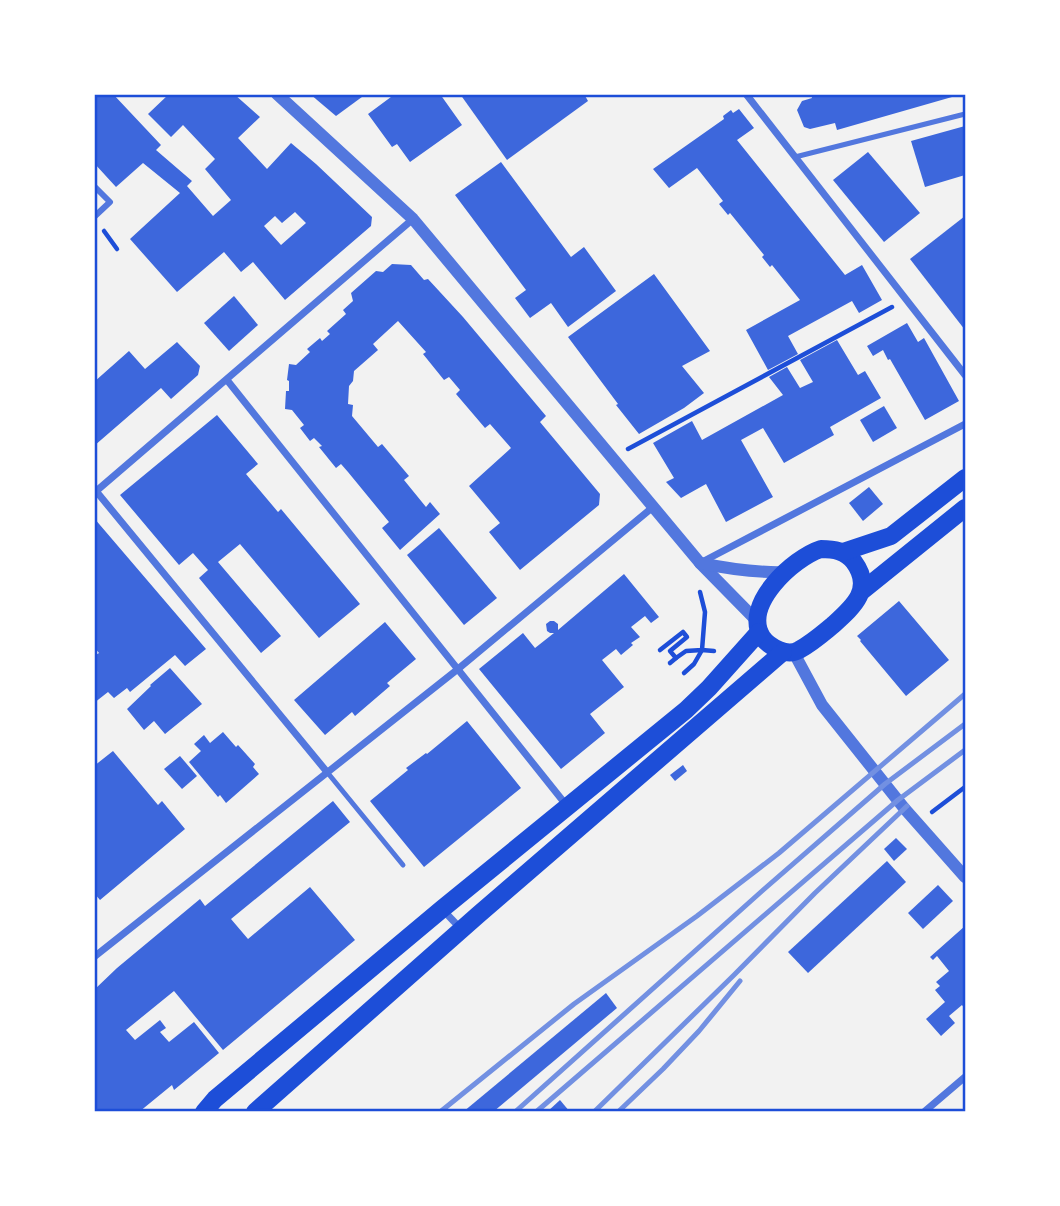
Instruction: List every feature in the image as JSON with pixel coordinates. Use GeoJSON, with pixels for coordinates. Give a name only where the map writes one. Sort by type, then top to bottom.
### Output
{"type":"FeatureCollection","features":[{"type":"Feature","properties":{"kind":"main road"},"geometry":{"type":"LineString","coordinates":[[843,552],[891,536],[965,478]]}},
{"type":"Feature","properties":{"kind":"main road"},"geometry":{"type":"LineString","coordinates":[[862,590],[965,508]]}},
{"type":"Feature","properties":{"kind":"main road"},"geometry":{"type":"LineString","coordinates":[[255,1111],[461,930],[789,652],[813,643],[844,615],[856,603],[862,590],[862,579],[852,559],[843,552],[821,549],[810,553],[787,572],[763,599],[758,610],[758,626],[765,641],[773,648],[789,652]]}},
{"type":"Feature","properties":{"kind":"main road"},"geometry":{"type":"LineString","coordinates":[[204,1111],[442,909],[686,710],[719,678],[758,626]]}},
{"type":"Feature","properties":{"kind":"street"},"geometry":{"type":"LineString","coordinates":[[277,94],[413,219],[700,563],[758,626]]}},
{"type":"Feature","properties":{"kind":"street"},"geometry":{"type":"LineString","coordinates":[[746,94],[965,374]]}},
{"type":"Feature","properties":{"kind":"street"},"geometry":{"type":"LineString","coordinates":[[94,186],[110,202],[94,217]]}},
{"type":"Feature","properties":{"kind":"street"},"geometry":{"type":"LineString","coordinates":[[327,772],[95,492],[413,219]]}},
{"type":"Feature","properties":{"kind":"street"},"geometry":{"type":"LineString","coordinates":[[227,380],[568,807]]}},
{"type":"Feature","properties":{"kind":"street"},"geometry":{"type":"LineString","coordinates":[[700,563],[965,424]]}},
{"type":"Feature","properties":{"kind":"street"},"geometry":{"type":"LineString","coordinates":[[94,957],[458,668],[653,507]]}},
{"type":"Feature","properties":{"kind":"street"},"geometry":{"type":"LineString","coordinates":[[700,563],[762,573],[787,572]]}},
{"type":"Feature","properties":{"kind":"street"},"geometry":{"type":"LineString","coordinates":[[789,652],[822,705],[861,756],[965,877]]}},
{"type":"Feature","properties":{"kind":"street"},"geometry":{"type":"LineString","coordinates":[[442,909],[461,930]]}},
{"type":"Feature","properties":{"kind":"street"},"geometry":{"type":"LineString","coordinates":[[924,1111],[965,1077]]}},
{"type":"Feature","properties":{"kind":"lane"},"geometry":{"type":"LineString","coordinates":[[795,157],[965,114]]}},
{"type":"Feature","properties":{"kind":"lane"},"geometry":{"type":"LineString","coordinates":[[327,772],[403,865]]}},
{"type":"Feature","properties":{"kind":"path"},"geometry":{"type":"LineString","coordinates":[[102,229],[117,249]]}},
{"type":"Feature","properties":{"kind":"path"},"geometry":{"type":"LineString","coordinates":[[612,458],[906,299]]}},
{"type":"Feature","properties":{"kind":"path"},"geometry":{"type":"LineString","coordinates":[[670,663],[686,652],[702,650],[705,612],[697,583],[700,563]]}},
{"type":"Feature","properties":{"kind":"path"},"geometry":{"type":"LineString","coordinates":[[660,650],[683,632],[687,637],[670,651],[676,658]]}},
{"type":"Feature","properties":{"kind":"path"},"geometry":{"type":"LineString","coordinates":[[917,823],[965,787]]}},
{"type":"Feature","properties":{"kind":"building"},"geometry":{"type":"Polygon","coordinates":[[[94,94],[113,94],[161,145],[156,150],[192,181],[187,186],[213,216],[231,200],[205,169],[215,159],[183,125],[171,137],[148,114],[169,94],[234,94],[260,117],[238,138],[267,169],[291,143],[372,217],[371,226],[285,300],[253,262],[241,272],[224,252],[177,292],[130,239],[180,193],[143,163],[116,187],[94,163],[94,94]],[[295,212],[282,223],[275,216],[264,226],[281,245],[306,223],[295,212]]]}},
{"type":"Feature","properties":{"kind":"building"},"geometry":{"type":"Polygon","coordinates":[[[310,94],[366,94],[336,116],[310,94]]]}},
{"type":"Feature","properties":{"kind":"building"},"geometry":{"type":"Polygon","coordinates":[[[395,94],[440,94],[462,125],[410,162],[397,144],[392,147],[368,114],[395,94]]]}},
{"type":"Feature","properties":{"kind":"building"},"geometry":{"type":"Polygon","coordinates":[[[460,94],[584,94],[588,101],[507,160],[460,94]]]}},
{"type":"Feature","properties":{"kind":"building"},"geometry":{"type":"Polygon","coordinates":[[[811,94],[959,95],[837,130],[835,123],[810,129],[804,127],[797,110],[802,101],[812,98],[811,94]]]}},
{"type":"Feature","properties":{"kind":"building"},"geometry":{"type":"Polygon","coordinates":[[[739,109],[754,128],[737,140],[845,275],[862,265],[882,300],[859,313],[852,301],[788,336],[798,354],[768,370],[746,330],[800,300],[772,265],[770,267],[762,257],[764,255],[730,213],[728,215],[719,204],[723,201],[697,168],[669,188],[653,169],[724,119],[723,116],[731,110],[733,113],[739,109]]]}},
{"type":"Feature","properties":{"kind":"building"},"geometry":{"type":"Polygon","coordinates":[[[965,126],[965,175],[925,187],[911,141],[965,126]]]}},
{"type":"Feature","properties":{"kind":"building"},"geometry":{"type":"Polygon","coordinates":[[[868,152],[920,213],[884,242],[833,180],[868,152]]]}},
{"type":"Feature","properties":{"kind":"building"},"geometry":{"type":"Polygon","coordinates":[[[501,162],[571,257],[584,247],[616,291],[568,327],[551,303],[530,318],[515,298],[526,290],[455,195],[501,162]]]}},
{"type":"Feature","properties":{"kind":"building"},"geometry":{"type":"Polygon","coordinates":[[[965,216],[965,330],[910,259],[965,216]]]}},
{"type":"Feature","properties":{"kind":"building"},"geometry":{"type":"Polygon","coordinates":[[[392,264],[411,265],[424,280],[428,279],[463,317],[546,416],[540,422],[600,494],[599,505],[520,570],[489,532],[500,523],[469,486],[511,448],[490,424],[485,428],[456,394],[460,390],[449,377],[444,380],[423,354],[426,352],[398,321],[373,344],[378,350],[354,371],[353,381],[349,386],[348,404],[353,405],[352,416],[378,447],[382,444],[409,476],[404,480],[426,507],[430,502],[440,514],[400,550],[382,528],[389,522],[341,464],[336,468],[319,447],[322,446],[314,438],[310,441],[300,428],[304,425],[292,410],[285,409],[286,391],[289,391],[289,364],[296,365],[310,352],[307,349],[320,338],[322,341],[330,334],[327,331],[346,314],[343,310],[353,301],[351,293],[376,271],[383,272],[392,264]]]}},
{"type":"Feature","properties":{"kind":"building"},"geometry":{"type":"Polygon","coordinates":[[[654,274],[710,351],[682,366],[704,393],[639,434],[568,337],[654,274]]]}},
{"type":"Feature","properties":{"kind":"building"},"geometry":{"type":"Polygon","coordinates":[[[234,296],[258,325],[229,351],[204,323],[234,296]]]}},
{"type":"Feature","properties":{"kind":"building"},"geometry":{"type":"Polygon","coordinates":[[[907,323],[918,342],[924,338],[959,401],[925,420],[883,350],[873,356],[867,346],[907,323]]]}},
{"type":"Feature","properties":{"kind":"building"},"geometry":{"type":"Polygon","coordinates":[[[837,340],[858,375],[865,371],[881,398],[830,427],[834,435],[784,463],[763,428],[741,440],[773,497],[726,522],[706,484],[681,498],[666,482],[674,478],[653,443],[692,421],[702,440],[783,395],[769,377],[787,367],[800,388],[813,382],[800,360],[837,340]]]}},
{"type":"Feature","properties":{"kind":"building"},"geometry":{"type":"Polygon","coordinates":[[[177,342],[200,366],[198,375],[171,399],[161,388],[94,446],[94,382],[129,351],[145,369],[177,342]]]}},
{"type":"Feature","properties":{"kind":"building"},"geometry":{"type":"Polygon","coordinates":[[[884,406],[897,428],[873,442],[860,420],[884,406]]]}},
{"type":"Feature","properties":{"kind":"building"},"geometry":{"type":"Polygon","coordinates":[[[217,415],[258,464],[246,474],[278,512],[281,509],[360,604],[319,638],[240,544],[218,562],[281,636],[261,653],[199,578],[208,570],[193,553],[179,565],[120,495],[217,415]]]}},
{"type":"Feature","properties":{"kind":"building"},"geometry":{"type":"Polygon","coordinates":[[[869,487],[883,504],[863,521],[849,503],[869,487]]]}},
{"type":"Feature","properties":{"kind":"building"},"geometry":{"type":"Polygon","coordinates":[[[94,518],[206,649],[185,666],[175,655],[130,692],[127,688],[114,698],[108,692],[94,703],[94,656],[99,653],[94,647],[94,518]]]}},
{"type":"Feature","properties":{"kind":"building"},"geometry":{"type":"Polygon","coordinates":[[[439,528],[497,598],[464,625],[407,555],[439,528]]]}},
{"type":"Feature","properties":{"kind":"building"},"geometry":{"type":"Polygon","coordinates":[[[624,574],[659,617],[651,623],[645,616],[631,627],[640,637],[631,643],[633,645],[621,655],[616,649],[602,660],[624,687],[590,714],[605,733],[561,769],[479,669],[523,633],[535,648],[554,633],[547,631],[546,624],[554,621],[558,624],[558,630],[624,574]]]}},
{"type":"Feature","properties":{"kind":"building"},"geometry":{"type":"Polygon","coordinates":[[[899,601],[949,660],[906,696],[857,636],[899,601]]]}},
{"type":"Feature","properties":{"kind":"building"},"geometry":{"type":"Polygon","coordinates":[[[385,622],[416,659],[387,683],[390,686],[355,716],[352,712],[325,735],[294,700],[385,622]]]}},
{"type":"Feature","properties":{"kind":"building"},"geometry":{"type":"Polygon","coordinates":[[[170,668],[202,704],[165,734],[154,721],[144,730],[127,709],[170,668]]]}},
{"type":"Feature","properties":{"kind":"building"},"geometry":{"type":"Polygon","coordinates":[[[467,721],[521,788],[424,867],[370,801],[408,770],[406,768],[467,721]]]}},
{"type":"Feature","properties":{"kind":"building"},"geometry":{"type":"Polygon","coordinates":[[[223,732],[255,764],[253,767],[259,774],[226,803],[189,762],[201,751],[194,744],[204,735],[210,743],[223,732]]]}},
{"type":"Feature","properties":{"kind":"building"},"geometry":{"type":"Polygon","coordinates":[[[113,751],[158,805],[162,801],[185,829],[100,900],[94,893],[94,766],[113,751]]]}},
{"type":"Feature","properties":{"kind":"building"},"geometry":{"type":"Polygon","coordinates":[[[180,756],[197,776],[182,789],[164,769],[180,756]]]}},
{"type":"Feature","properties":{"kind":"building"},"geometry":{"type":"Polygon","coordinates":[[[683,765],[687,771],[675,781],[670,775],[683,765]]]}},
{"type":"Feature","properties":{"kind":"building"},"geometry":{"type":"Polygon","coordinates":[[[333,801],[350,822],[231,919],[248,939],[310,887],[355,940],[223,1050],[174,991],[126,1030],[135,1040],[160,1020],[166,1028],[160,1032],[169,1042],[194,1022],[219,1053],[174,1090],[172,1085],[139,1112],[94,1112],[94,990],[200,899],[205,906],[333,801]]]}},
{"type":"Feature","properties":{"kind":"building"},"geometry":{"type":"Polygon","coordinates":[[[896,838],[907,849],[894,861],[884,849],[896,838]]]}},
{"type":"Feature","properties":{"kind":"building"},"geometry":{"type":"Polygon","coordinates":[[[887,861],[906,882],[808,973],[788,952],[887,861]]]}},
{"type":"Feature","properties":{"kind":"building"},"geometry":{"type":"Polygon","coordinates":[[[938,885],[953,901],[923,929],[908,913],[938,885]]]}},
{"type":"Feature","properties":{"kind":"building"},"geometry":{"type":"Polygon","coordinates":[[[965,926],[965,1009],[962,1005],[949,1016],[955,1023],[941,1036],[926,1019],[945,1002],[935,990],[940,986],[936,982],[949,971],[937,956],[933,960],[930,957],[965,926]]]}},
{"type":"Feature","properties":{"kind":"building"},"geometry":{"type":"Polygon","coordinates":[[[606,993],[617,1008],[493,1112],[463,1112],[606,993]]]}},
{"type":"Feature","properties":{"kind":"building"},"geometry":{"type":"Polygon","coordinates":[[[560,1100],[570,1112],[547,1112],[560,1100]]]}},
{"type":"Feature","properties":{"kind":"railway"},"geometry":{"type":"LineString","coordinates":[[440,1112],[574,1004],[779,853],[965,694]]}},
{"type":"Feature","properties":{"kind":"railway"},"geometry":{"type":"LineString","coordinates":[[515,1112],[885,784],[965,724]]}},
{"type":"Feature","properties":{"kind":"railway"},"geometry":{"type":"LineString","coordinates":[[536,1112],[898,800],[965,750]]}},
{"type":"Feature","properties":{"kind":"railway"},"geometry":{"type":"LineString","coordinates":[[594,1112],[815,893],[907,806]]}},
{"type":"Feature","properties":{"kind":"railway"},"geometry":{"type":"LineString","coordinates":[[618,1112],[699,1031],[740,981]]}}]}
